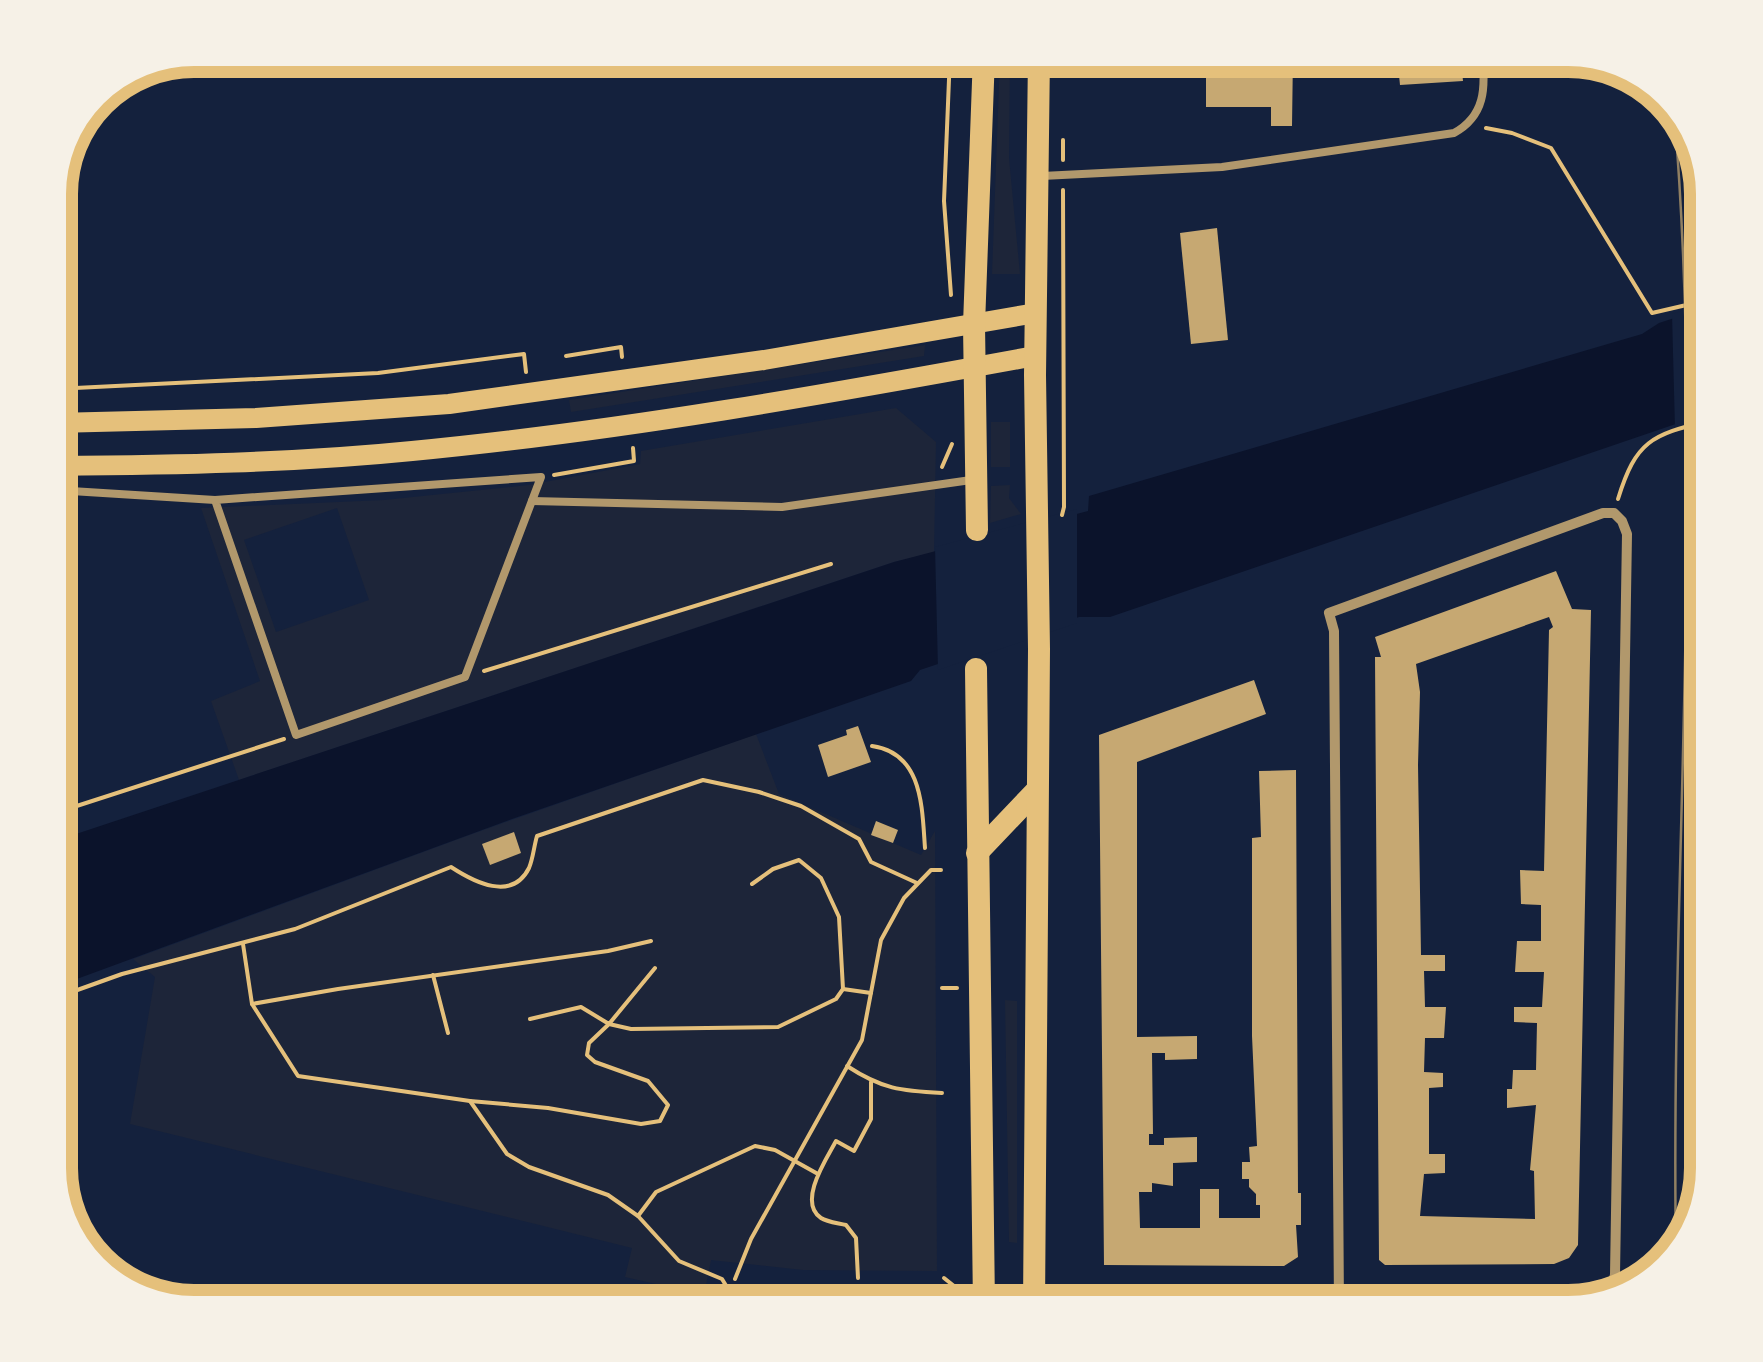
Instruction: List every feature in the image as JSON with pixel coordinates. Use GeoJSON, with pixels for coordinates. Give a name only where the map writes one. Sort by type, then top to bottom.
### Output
{"type":"FeatureCollection","features":[{"type":"Feature","properties":{"kind":"main road"},"geometry":{"type":"LineString","coordinates":[[976,530],[974,325],[983,73]]}},
{"type":"Feature","properties":{"kind":"main road"},"geometry":{"type":"LineString","coordinates":[[1034,1290],[1039,73]]}},
{"type":"Feature","properties":{"kind":"main road"},"geometry":{"type":"LineString","coordinates":[[73,422],[352,412],[558,391],[1036,312]]}},
{"type":"Feature","properties":{"kind":"main road"},"geometry":{"type":"LineString","coordinates":[[73,466],[352,456],[562,434],[1035,356]]}},
{"type":"Feature","properties":{"kind":"main road"},"geometry":{"type":"LineString","coordinates":[[976,668],[984,1290]]}},
{"type":"Feature","properties":{"kind":"main road"},"geometry":{"type":"LineString","coordinates":[[977,852],[1036,791]]}},
{"type":"Feature","properties":{"kind":"street"},"geometry":{"type":"LineString","coordinates":[[1339,1290],[1334,648],[1329,613],[1603,513],[1614,513],[1627,534],[1613,1280]]}},
{"type":"Feature","properties":{"kind":"lane"},"geometry":{"type":"LineString","coordinates":[[1038,176],[1222,167],[1454,134],[1470,125],[1478,114],[1484,73]]}},
{"type":"Feature","properties":{"kind":"lane"},"geometry":{"type":"LineString","coordinates":[[73,491],[216,500],[541,477],[465,677],[296,736],[216,500]]}},
{"type":"Feature","properties":{"kind":"lane"},"geometry":{"type":"LineString","coordinates":[[532,501],[782,507],[975,479]]}},
{"type":"Feature","properties":{"kind":"path"},"geometry":{"type":"LineString","coordinates":[[948,283],[944,201],[949,73]]}},
{"type":"Feature","properties":{"kind":"path"},"geometry":{"type":"LineString","coordinates":[[1470,125],[1512,133],[1551,148],[1652,313],[1690,304]]}},
{"type":"Feature","properties":{"kind":"path"},"geometry":{"type":"LineString","coordinates":[[1064,296],[1064,506]]}},
{"type":"Feature","properties":{"kind":"path"},"geometry":{"type":"LineString","coordinates":[[566,356],[621,347],[623,363]]}},
{"type":"Feature","properties":{"kind":"path"},"geometry":{"type":"LineString","coordinates":[[73,388],[378,373],[524,354]]}},
{"type":"Feature","properties":{"kind":"path"},"geometry":{"type":"LineString","coordinates":[[1617,501],[1628,468],[1647,443],[1664,432],[1690,425]]}},
{"type":"Feature","properties":{"kind":"path"},"geometry":{"type":"LineString","coordinates":[[941,470],[954,440]]}},
{"type":"Feature","properties":{"kind":"path"},"geometry":{"type":"LineString","coordinates":[[541,477],[634,461],[632,443]]}},
{"type":"Feature","properties":{"kind":"path"},"geometry":{"type":"LineString","coordinates":[[465,677],[831,564]]}},
{"type":"Feature","properties":{"kind":"path"},"geometry":{"type":"LineString","coordinates":[[73,807],[296,736]]}},
{"type":"Feature","properties":{"kind":"path"},"geometry":{"type":"LineString","coordinates":[[872,746],[895,756],[917,780],[925,848]]}},
{"type":"Feature","properties":{"kind":"path"},"geometry":{"type":"LineString","coordinates":[[73,992],[122,974],[296,929],[451,866],[485,886],[506,888],[530,868],[537,836],[703,780],[801,806],[858,839],[870,862],[917,883]]}},
{"type":"Feature","properties":{"kind":"path"},"geometry":{"type":"LineString","coordinates":[[530,1019],[582,1007],[609,1024],[631,1030],[778,1027],[836,999],[843,988],[840,917],[821,878],[800,860],[772,869],[752,884]]}},
{"type":"Feature","properties":{"kind":"path"},"geometry":{"type":"LineString","coordinates":[[735,1279],[751,1239],[862,1040],[881,940],[904,898],[930,870],[941,870]]}},
{"type":"Feature","properties":{"kind":"path"},"geometry":{"type":"LineString","coordinates":[[252,1004],[608,951],[651,941]]}},
{"type":"Feature","properties":{"kind":"path"},"geometry":{"type":"LineString","coordinates":[[243,944],[252,1004],[298,1076],[642,1124],[660,1121],[668,1104],[648,1082],[587,1056],[589,1044],[655,968]]}},
{"type":"Feature","properties":{"kind":"path"},"geometry":{"type":"LineString","coordinates":[[433,975],[448,1033]]}},
{"type":"Feature","properties":{"kind":"path"},"geometry":{"type":"LineString","coordinates":[[843,988],[872,993]]}},
{"type":"Feature","properties":{"kind":"path"},"geometry":{"type":"LineString","coordinates":[[942,988],[957,988]]}},
{"type":"Feature","properties":{"kind":"path"},"geometry":{"type":"LineString","coordinates":[[847,1066],[871,1082],[903,1092],[942,1093]]}},
{"type":"Feature","properties":{"kind":"path"},"geometry":{"type":"LineString","coordinates":[[858,1278],[856,1238],[846,1225],[822,1220],[814,1211],[813,1195],[818,1174],[836,1142],[854,1151],[871,1119],[871,1082]]}},
{"type":"Feature","properties":{"kind":"path"},"geometry":{"type":"LineString","coordinates":[[470,1101],[507,1154],[608,1195],[638,1216],[679,1261],[722,1279],[729,1290]]}},
{"type":"Feature","properties":{"kind":"path"},"geometry":{"type":"LineString","coordinates":[[638,1216],[656,1192],[756,1146],[775,1150],[818,1174]]}},
{"type":"Feature","properties":{"kind":"shaded area"},"geometry":{"type":"Polygon","coordinates":[[[999,73],[1010,73],[1009,158],[1020,274],[992,274],[999,73]]]}},
{"type":"Feature","properties":{"kind":"shaded area"},"geometry":{"type":"Polygon","coordinates":[[[1690,313],[1690,419],[1110,617],[1079,617],[920,670],[911,681],[512,819],[73,980],[73,835],[894,562],[1088,511],[1089,496],[1642,334],[1659,323],[1690,313]]]}},
{"type":"Feature","properties":{"kind":"shaded area"},"geometry":{"type":"Polygon","coordinates":[[[925,345],[924,356],[571,412],[569,400],[925,345]]]}},
{"type":"Feature","properties":{"kind":"shaded area"},"geometry":{"type":"Polygon","coordinates":[[[896,408],[936,442],[934,553],[894,562],[239,780],[211,701],[260,681],[201,508],[384,500],[529,485],[640,464],[641,451],[896,408]],[[337,508],[244,540],[276,632],[369,600],[337,508]]]}},
{"type":"Feature","properties":{"kind":"shaded area"},"geometry":{"type":"Polygon","coordinates":[[[991,422],[1010,422],[1010,467],[991,467],[991,422]]]}},
{"type":"Feature","properties":{"kind":"shaded area"},"geometry":{"type":"Polygon","coordinates":[[[1010,485],[1009,498],[1021,514],[990,523],[991,486],[1010,485]]]}},
{"type":"Feature","properties":{"kind":"shaded area"},"geometry":{"type":"Polygon","coordinates":[[[756,734],[779,794],[921,855],[935,831],[937,1271],[803,1270],[711,1260],[705,1290],[682,1290],[625,1277],[632,1248],[130,1124],[155,977],[133,959],[756,734]]]}},
{"type":"Feature","properties":{"kind":"shaded area"},"geometry":{"type":"Polygon","coordinates":[[[1005,1000],[1017,1001],[1017,1243],[1009,1242],[1005,1000]]]}},
{"type":"Feature","properties":{"kind":"pier"},"geometry":{"type":"Polygon","coordinates":[[[1690,308],[1690,424],[1675,429],[1672,314],[1690,308]]]}},
{"type":"Feature","properties":{"kind":"pier"},"geometry":{"type":"Polygon","coordinates":[[[1077,509],[1077,623],[938,670],[935,547],[1077,509]]]}},
{"type":"Feature","properties":{"kind":"building"},"geometry":{"type":"Polygon","coordinates":[[[1206,73],[1293,73],[1292,126],[1271,126],[1271,107],[1206,107],[1206,73]]]}},
{"type":"Feature","properties":{"kind":"building"},"geometry":{"type":"Polygon","coordinates":[[[1399,73],[1462,73],[1463,81],[1400,85],[1399,73]]]}},
{"type":"Feature","properties":{"kind":"building"},"geometry":{"type":"Polygon","coordinates":[[[1217,228],[1228,340],[1191,344],[1180,233],[1217,228]]]}},
{"type":"Feature","properties":{"kind":"building"},"geometry":{"type":"Polygon","coordinates":[[[1556,571],[1572,609],[1591,610],[1578,1245],[1569,1258],[1554,1264],[1385,1265],[1379,1260],[1375,657],[1381,657],[1375,637],[1556,571]],[[1549,617],[1416,664],[1420,692],[1421,955],[1445,955],[1445,971],[1424,971],[1425,1007],[1446,1007],[1444,1038],[1425,1038],[1424,1072],[1443,1073],[1443,1087],[1429,1088],[1429,1154],[1445,1154],[1445,1173],[1424,1174],[1420,1216],[1535,1219],[1534,1171],[1530,1170],[1536,1105],[1507,1108],[1507,1089],[1512,1089],[1513,1070],[1536,1070],[1537,1023],[1514,1022],[1514,1007],[1542,1007],[1544,972],[1515,972],[1517,941],[1541,941],[1541,905],[1521,904],[1520,870],[1544,871],[1549,630],[1553,627],[1549,617]]]}},
{"type":"Feature","properties":{"kind":"building"},"geometry":{"type":"Polygon","coordinates":[[[1254,680],[1266,714],[1137,762],[1137,1037],[1197,1036],[1197,1059],[1165,1060],[1165,1053],[1152,1053],[1153,1134],[1149,1134],[1149,1145],[1164,1145],[1164,1138],[1197,1137],[1197,1162],[1173,1163],[1173,1186],[1152,1183],[1152,1192],[1139,1192],[1140,1228],[1200,1228],[1200,1189],[1219,1189],[1219,1218],[1260,1218],[1256,1194],[1249,1187],[1249,1179],[1242,1179],[1242,1162],[1250,1162],[1249,1147],[1257,1146],[1252,1036],[1252,838],[1261,837],[1259,771],[1296,770],[1301,1193],[1301,1225],[1296,1225],[1298,1257],[1284,1266],[1104,1265],[1099,735],[1254,680]]]}},
{"type":"Feature","properties":{"kind":"building"},"geometry":{"type":"Polygon","coordinates":[[[858,726],[871,762],[828,777],[818,745],[847,735],[846,730],[858,726]]]}},
{"type":"Feature","properties":{"kind":"building"},"geometry":{"type":"Polygon","coordinates":[[[876,821],[898,830],[893,843],[871,835],[876,821]]]}},
{"type":"Feature","properties":{"kind":"building"},"geometry":{"type":"Polygon","coordinates":[[[514,832],[521,853],[490,865],[482,844],[514,832]]]}},
{"type":"Feature","properties":{"kind":"tram line"},"geometry":{"type":"LineString","coordinates":[[1676,136],[1687,396],[1676,1225]]}}]}
